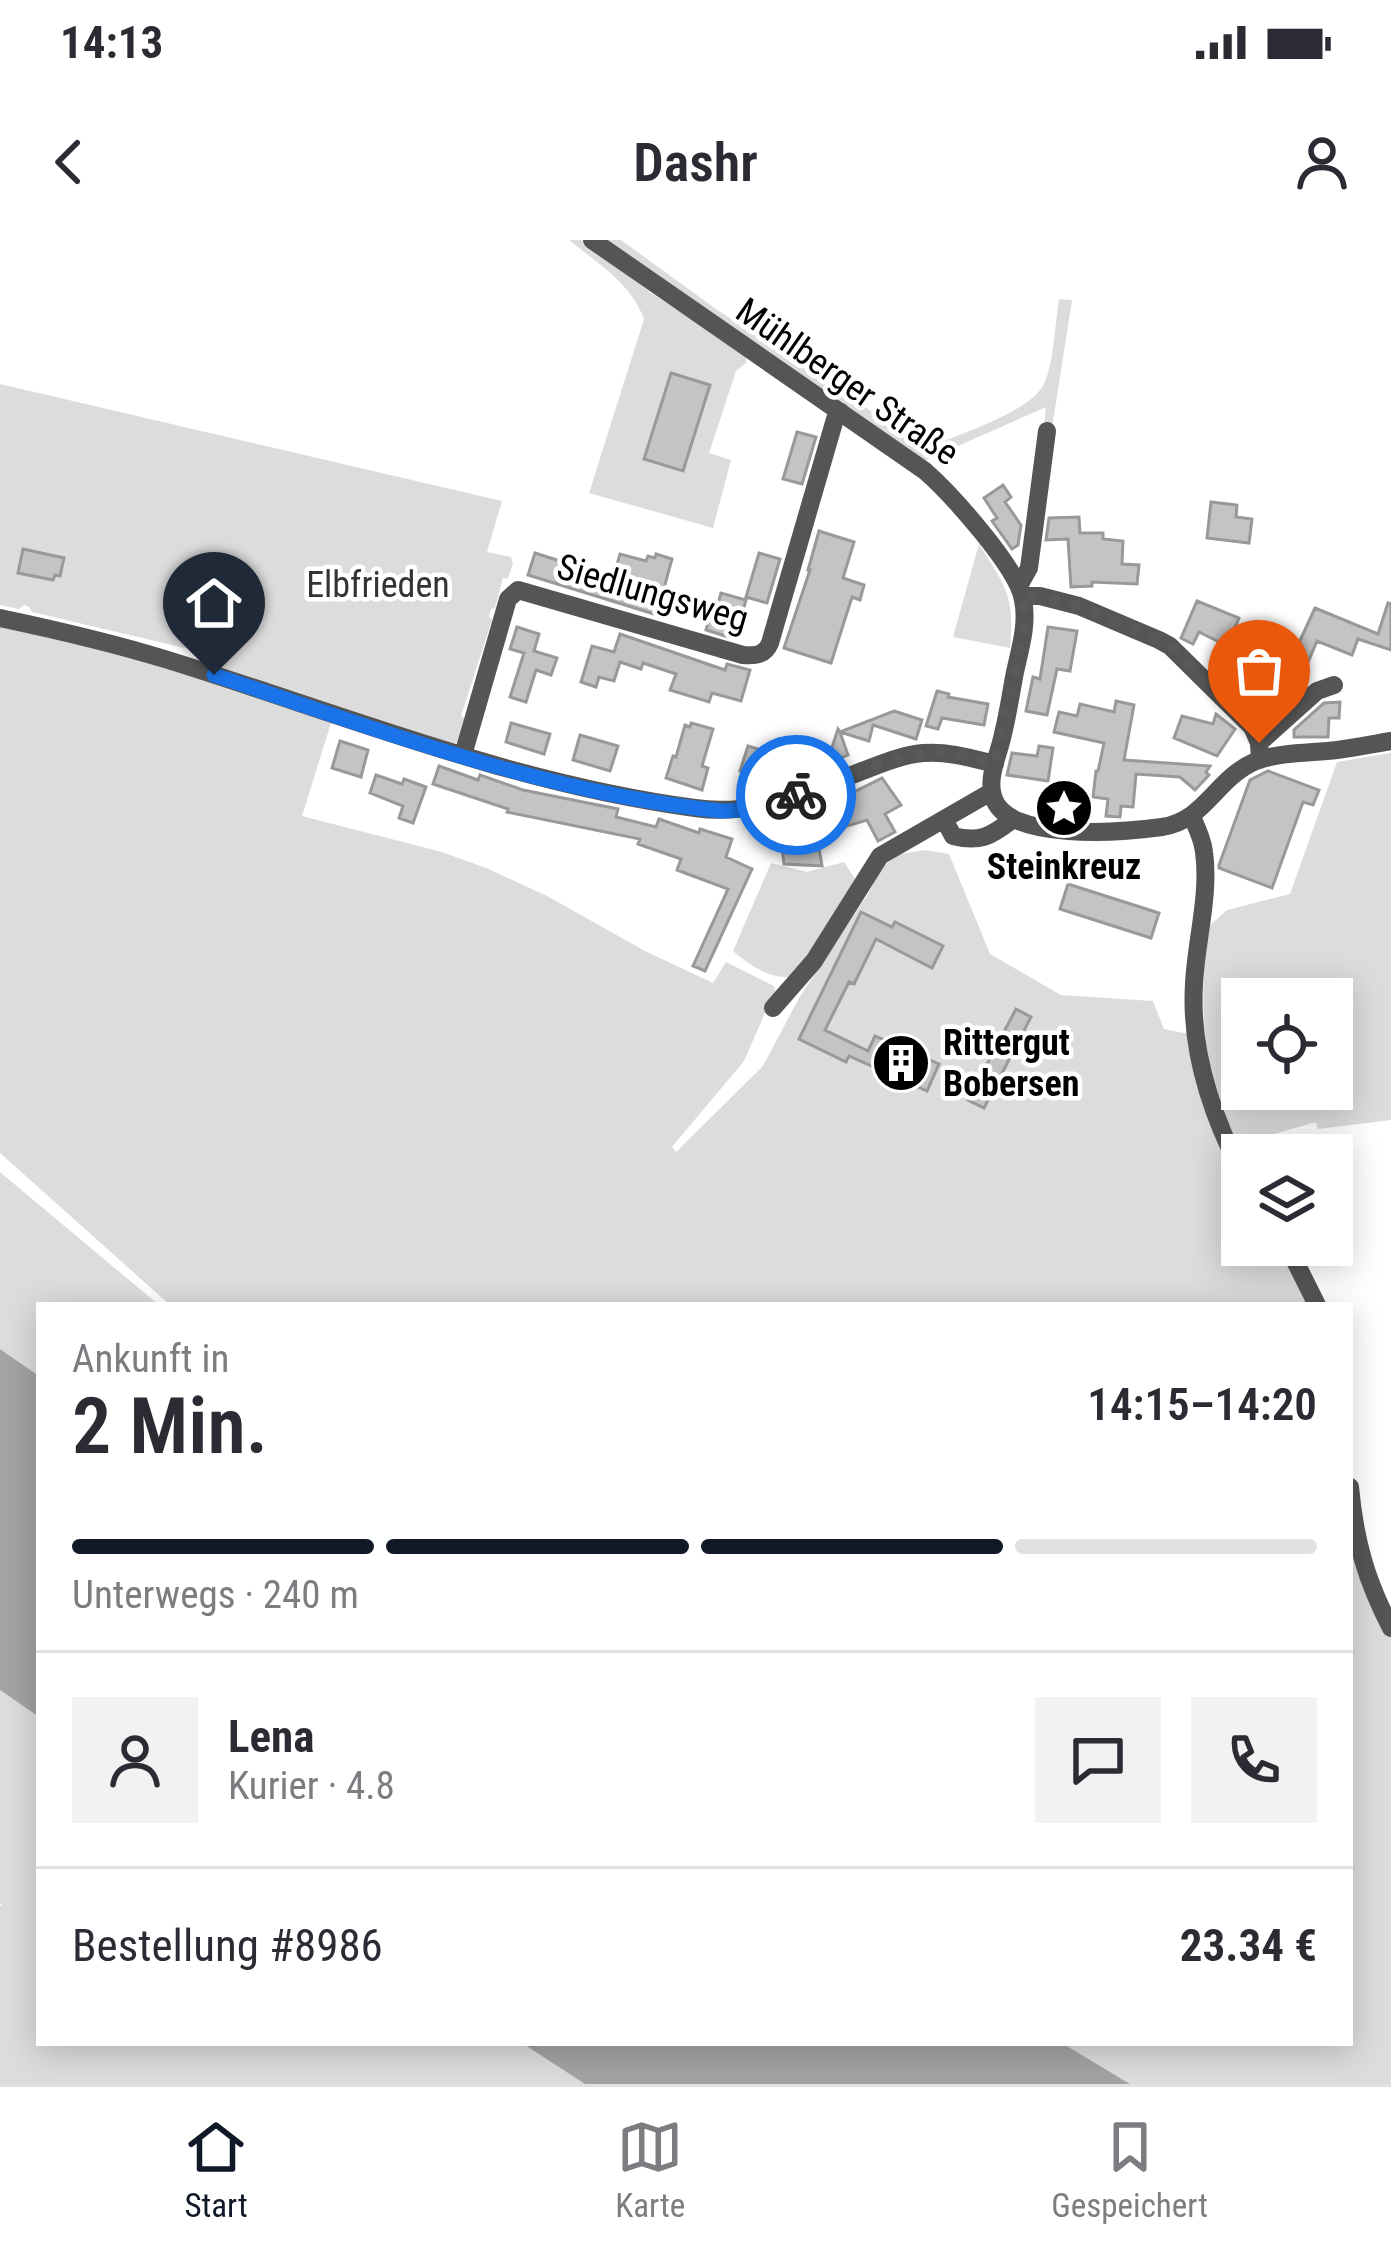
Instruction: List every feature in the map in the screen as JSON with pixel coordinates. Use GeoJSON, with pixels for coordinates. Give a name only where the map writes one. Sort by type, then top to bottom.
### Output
{"type":"FeatureCollection","features":[{"type":"Feature","properties":{"kind":"street","name":"Mühlberger Straße"},"geometry":{"type":"LineString","coordinates":[[592,240],[900,451],[949,492],[1021,591]]}},
{"type":"Feature","properties":{"kind":"street","name":"Siedlungsweg"},"geometry":{"type":"LineString","coordinates":[[463,755],[508,599],[518,590],[743,655],[765,651],[841,412]]}},
{"type":"Feature","properties":{"kind":"street"},"geometry":{"type":"LineString","coordinates":[[1047,431],[1029,568],[1021,591],[1024,630],[995,764],[993,798],[1012,820],[1076,831],[1176,824],[1192,817],[1317,691],[1334,685]]}},
{"type":"Feature","properties":{"kind":"street"},"geometry":{"type":"LineString","coordinates":[[1021,591],[1079,606],[1170,646],[1252,727],[1259,751]]}},
{"type":"Feature","properties":{"kind":"street"},"geometry":{"type":"LineString","coordinates":[[0,618],[168,660],[463,755],[591,789],[722,811],[770,804],[923,753],[958,754],[995,764]]}},
{"type":"Feature","properties":{"kind":"street"},"geometry":{"type":"LineString","coordinates":[[1259,751],[1391,741]]}},
{"type":"Feature","properties":{"kind":"street"},"geometry":{"type":"LineString","coordinates":[[773,1008],[814,961],[880,856],[993,798]]}},
{"type":"Feature","properties":{"kind":"street"},"geometry":{"type":"LineString","coordinates":[[1192,817],[1205,854],[1195,1012],[1208,1094],[1223,1134]]}},
{"type":"Feature","properties":{"kind":"street"},"geometry":{"type":"LineString","coordinates":[[945,821],[953,836],[970,841],[985,839],[1012,820]]}},
{"type":"Feature","properties":{"kind":"street"},"geometry":{"type":"LineString","coordinates":[[1298,1266],[1316,1302]]}},
{"type":"Feature","properties":{"kind":"street"},"geometry":{"type":"LineString","coordinates":[[1353,1522],[1365,1573],[1391,1628]]}},
{"type":"Feature","properties":{"kind":"green space"},"geometry":{"type":"Polygon","coordinates":[[[569,240],[581,240],[746,355],[746,363],[736,371],[709,453],[731,460],[713,528],[589,493],[644,319],[622,284],[569,240]]]}},
{"type":"Feature","properties":{"kind":"green space"},"geometry":{"type":"Polygon","coordinates":[[[604,240],[621,240],[716,309],[927,448],[1009,413],[1036,394],[1050,365],[1059,299],[1072,300],[1052,428],[1044,427],[1046,407],[924,461],[604,240]]]}},
{"type":"Feature","properties":{"kind":"green space","name":"Elbfrieden"},"geometry":{"type":"Polygon","coordinates":[[[0,384],[502,501],[487,552],[511,557],[513,563],[491,609],[492,620],[461,716],[467,719],[459,742],[206,666],[206,653],[32,612],[24,605],[19,609],[0,605],[0,384]]]}},
{"type":"Feature","properties":{"kind":"green space"},"geometry":{"type":"Polygon","coordinates":[[[979,544],[1006,593],[1010,648],[953,637],[979,544]]]}},
{"type":"Feature","properties":{"kind":"green space"},"geometry":{"type":"Polygon","coordinates":[[[0,626],[211,680],[331,723],[302,816],[486,868],[713,983],[726,962],[774,986],[776,993],[744,1061],[672,1147],[676,1152],[763,1066],[799,998],[882,867],[900,854],[925,850],[949,854],[990,954],[1061,995],[1153,1001],[1164,1029],[1194,1035],[1221,1140],[1221,1266],[1294,1266],[1312,1302],[167,1302],[0,1153],[0,626]]]}},
{"type":"Feature","properties":{"kind":"green space"},"geometry":{"type":"Polygon","coordinates":[[[1391,753],[1391,1120],[1318,1129],[1316,1122],[1274,1134],[1234,1134],[1226,1117],[1223,1110],[1353,1110],[1353,978],[1221,978],[1221,1104],[1216,1091],[1206,1040],[1206,929],[1227,910],[1290,894],[1337,762],[1391,753]]]}},
{"type":"Feature","properties":{"kind":"green space"},"geometry":{"type":"Polygon","coordinates":[[[844,862],[857,882],[834,922],[790,977],[767,973],[733,951],[771,863],[807,872],[844,862]]]}},
{"type":"Feature","properties":{"kind":"green space"},"geometry":{"type":"Polygon","coordinates":[[[0,1172],[155,1302],[36,1302],[36,1374],[0,1349],[0,1172]]]}},
{"type":"Feature","properties":{"kind":"green space"},"geometry":{"type":"Polygon","coordinates":[[[1353,1556],[1391,1637],[1391,2084],[1130,2084],[1067,2046],[1353,2046],[1353,1556]]]}},
{"type":"Feature","properties":{"kind":"green space"},"geometry":{"type":"Polygon","coordinates":[[[0,1690],[36,1715],[36,2046],[538,2046],[599,2084],[0,2084],[0,1690]]]}},
{"type":"Feature","properties":{"kind":"shaded area"},"geometry":{"type":"Polygon","coordinates":[[[0,1349],[36,1374],[36,1715],[0,1690],[0,1349]]]}},
{"type":"Feature","properties":{"kind":"shaded area"},"geometry":{"type":"Polygon","coordinates":[[[527,2046],[1067,2046],[1130,2084],[585,2084],[527,2046]]]}},
{"type":"Feature","properties":{"kind":"building"},"geometry":{"type":"Polygon","coordinates":[[[671,373],[710,385],[683,471],[644,459],[671,373]]]}},
{"type":"Feature","properties":{"kind":"building"},"geometry":{"type":"Polygon","coordinates":[[[797,432],[816,437],[802,484],[783,479],[797,432]]]}},
{"type":"Feature","properties":{"kind":"building"},"geometry":{"type":"Polygon","coordinates":[[[1003,485],[1011,497],[1005,502],[1021,525],[1018,545],[1012,549],[992,521],[997,518],[984,498],[1003,485]]]}},
{"type":"Feature","properties":{"kind":"building"},"geometry":{"type":"Polygon","coordinates":[[[1211,502],[1237,505],[1236,517],[1252,519],[1249,543],[1207,538],[1211,502]]]}},
{"type":"Feature","properties":{"kind":"building"},"geometry":{"type":"Polygon","coordinates":[[[1079,517],[1080,533],[1103,533],[1103,539],[1123,541],[1122,564],[1139,565],[1137,584],[1092,582],[1092,586],[1071,587],[1068,539],[1046,540],[1049,518],[1079,517]]]}},
{"type":"Feature","properties":{"kind":"building"},"geometry":{"type":"Polygon","coordinates":[[[819,531],[854,542],[843,578],[864,585],[860,600],[852,597],[831,663],[784,648],[819,531]]]}},
{"type":"Feature","properties":{"kind":"building"},"geometry":{"type":"Polygon","coordinates":[[[23,549],[64,558],[60,576],[53,580],[18,573],[23,549]]]}},
{"type":"Feature","properties":{"kind":"building"},"geometry":{"type":"Polygon","coordinates":[[[535,553],[613,578],[620,554],[646,561],[656,554],[672,559],[664,588],[718,604],[721,593],[746,600],[735,639],[706,630],[709,619],[670,608],[667,618],[528,575],[535,553]]]}},
{"type":"Feature","properties":{"kind":"building"},"geometry":{"type":"Polygon","coordinates":[[[759,553],[780,559],[767,603],[746,597],[759,553]]]}},
{"type":"Feature","properties":{"kind":"building"},"geometry":{"type":"Polygon","coordinates":[[[1197,601],[1239,618],[1227,646],[1199,632],[1193,644],[1181,638],[1197,601]]]}},
{"type":"Feature","properties":{"kind":"building"},"geometry":{"type":"Polygon","coordinates":[[[1388,603],[1391,650],[1358,639],[1352,655],[1317,641],[1306,667],[1291,660],[1315,608],[1378,634],[1388,603]]]}},
{"type":"Feature","properties":{"kind":"building"},"geometry":{"type":"Polygon","coordinates":[[[517,627],[539,634],[534,651],[557,658],[551,675],[536,670],[526,702],[510,697],[524,653],[510,649],[517,627]]]}},
{"type":"Feature","properties":{"kind":"building"},"geometry":{"type":"Polygon","coordinates":[[[1048,627],[1077,631],[1070,671],[1057,669],[1047,715],[1026,711],[1033,677],[1040,679],[1048,627]]]}},
{"type":"Feature","properties":{"kind":"building"},"geometry":{"type":"Polygon","coordinates":[[[620,634],[725,670],[727,664],[750,670],[741,701],[712,693],[709,702],[670,690],[676,674],[643,663],[641,669],[620,662],[614,681],[599,677],[596,687],[581,682],[592,646],[614,652],[620,634]]]}},
{"type":"Feature","properties":{"kind":"building"},"geometry":{"type":"Polygon","coordinates":[[[1277,646],[1294,652],[1273,707],[1257,701],[1277,646]]]}},
{"type":"Feature","properties":{"kind":"building"},"geometry":{"type":"Polygon","coordinates":[[[1230,647],[1251,660],[1234,687],[1215,672],[1230,647]]]}},
{"type":"Feature","properties":{"kind":"building"},"geometry":{"type":"Polygon","coordinates":[[[937,691],[988,704],[984,725],[942,718],[938,729],[926,726],[937,691]]]}},
{"type":"Feature","properties":{"kind":"building"},"geometry":{"type":"Polygon","coordinates":[[[1116,701],[1134,705],[1124,760],[1210,766],[1209,775],[1195,790],[1180,777],[1136,774],[1133,807],[1121,806],[1120,817],[1106,816],[1108,799],[1093,797],[1104,743],[1054,732],[1059,712],[1077,716],[1080,704],[1114,712],[1116,701]]]}},
{"type":"Feature","properties":{"kind":"building"},"geometry":{"type":"Polygon","coordinates":[[[1340,702],[1339,718],[1329,718],[1328,737],[1294,737],[1294,730],[1324,703],[1340,702]]]}},
{"type":"Feature","properties":{"kind":"building"},"geometry":{"type":"Polygon","coordinates":[[[894,711],[922,720],[916,739],[873,725],[869,741],[840,732],[894,711]]]}},
{"type":"Feature","properties":{"kind":"building"},"geometry":{"type":"Polygon","coordinates":[[[1216,714],[1235,729],[1217,756],[1174,738],[1182,716],[1213,724],[1216,714]]]}},
{"type":"Feature","properties":{"kind":"building"},"geometry":{"type":"Polygon","coordinates":[[[511,723],[550,734],[544,754],[506,742],[511,723]]]}},
{"type":"Feature","properties":{"kind":"building"},"geometry":{"type":"Polygon","coordinates":[[[685,725],[713,729],[702,766],[708,768],[702,790],[666,778],[685,725]]]}},
{"type":"Feature","properties":{"kind":"building"},"geometry":{"type":"Polygon","coordinates":[[[838,729],[848,755],[827,763],[838,729]]]}},
{"type":"Feature","properties":{"kind":"building"},"geometry":{"type":"Polygon","coordinates":[[[580,735],[618,746],[610,771],[573,760],[580,735]]]}},
{"type":"Feature","properties":{"kind":"building"},"geometry":{"type":"Polygon","coordinates":[[[340,741],[368,750],[361,777],[332,768],[340,741]]]}},
{"type":"Feature","properties":{"kind":"building"},"geometry":{"type":"Polygon","coordinates":[[[748,746],[786,758],[778,784],[740,771],[748,746]]]}},
{"type":"Feature","properties":{"kind":"building"},"geometry":{"type":"Polygon","coordinates":[[[1039,746],[1053,748],[1048,781],[1007,775],[1012,753],[1037,756],[1039,746]]]}},
{"type":"Feature","properties":{"kind":"building"},"geometry":{"type":"Polygon","coordinates":[[[439,766],[478,780],[480,775],[523,790],[618,809],[616,817],[656,827],[659,819],[732,839],[726,857],[752,869],[705,971],[693,966],[728,889],[677,870],[681,859],[638,844],[640,839],[507,812],[433,784],[439,766]]]}},
{"type":"Feature","properties":{"kind":"building"},"geometry":{"type":"Polygon","coordinates":[[[1268,771],[1319,790],[1313,805],[1303,802],[1272,888],[1219,868],[1250,780],[1268,771]]]}},
{"type":"Feature","properties":{"kind":"building"},"geometry":{"type":"Polygon","coordinates":[[[376,775],[426,787],[413,823],[399,818],[403,806],[370,793],[376,775]]]}},
{"type":"Feature","properties":{"kind":"building"},"geometry":{"type":"Polygon","coordinates":[[[882,778],[901,805],[885,814],[895,832],[878,841],[867,820],[844,827],[839,812],[814,819],[822,866],[784,864],[782,847],[799,845],[794,811],[843,793],[844,797],[882,778]]]}},
{"type":"Feature","properties":{"kind":"building"},"geometry":{"type":"Polygon","coordinates":[[[1068,884],[1159,913],[1151,938],[1060,909],[1068,884]]]}},
{"type":"Feature","properties":{"kind":"building"},"geometry":{"type":"Polygon","coordinates":[[[861,912],[892,927],[895,922],[943,946],[932,968],[876,939],[825,1030],[868,1051],[875,1036],[939,1064],[927,1091],[849,1056],[846,1062],[799,1039],[861,912]]]}},
{"type":"Feature","properties":{"kind":"building"},"geometry":{"type":"Polygon","coordinates":[[[1016,1009],[1031,1017],[984,1108],[968,1100],[1016,1009]]]}},
{"type":"Feature","properties":{"kind":"way so far"},"geometry":{"type":"LineString","coordinates":[[796,795],[923,753],[958,754],[995,764],[1024,630],[1023,596],[1092,610],[1170,646],[1252,727],[1259,743]]}},
{"type":"Feature","properties":{"kind":"place","name":"Steinkreuz"},"geometry":{"type":"Point","coordinates":[1064,808]}},
{"type":"Feature","properties":{"kind":"place","name":"Rittergut Bobersen"},"geometry":{"type":"Point","coordinates":[901,1063]}},
{"type":"Feature","properties":{"kind":"route"},"geometry":{"type":"LineString","coordinates":[[214,675],[410,740],[591,789],[722,811],[796,795]]}}]}
